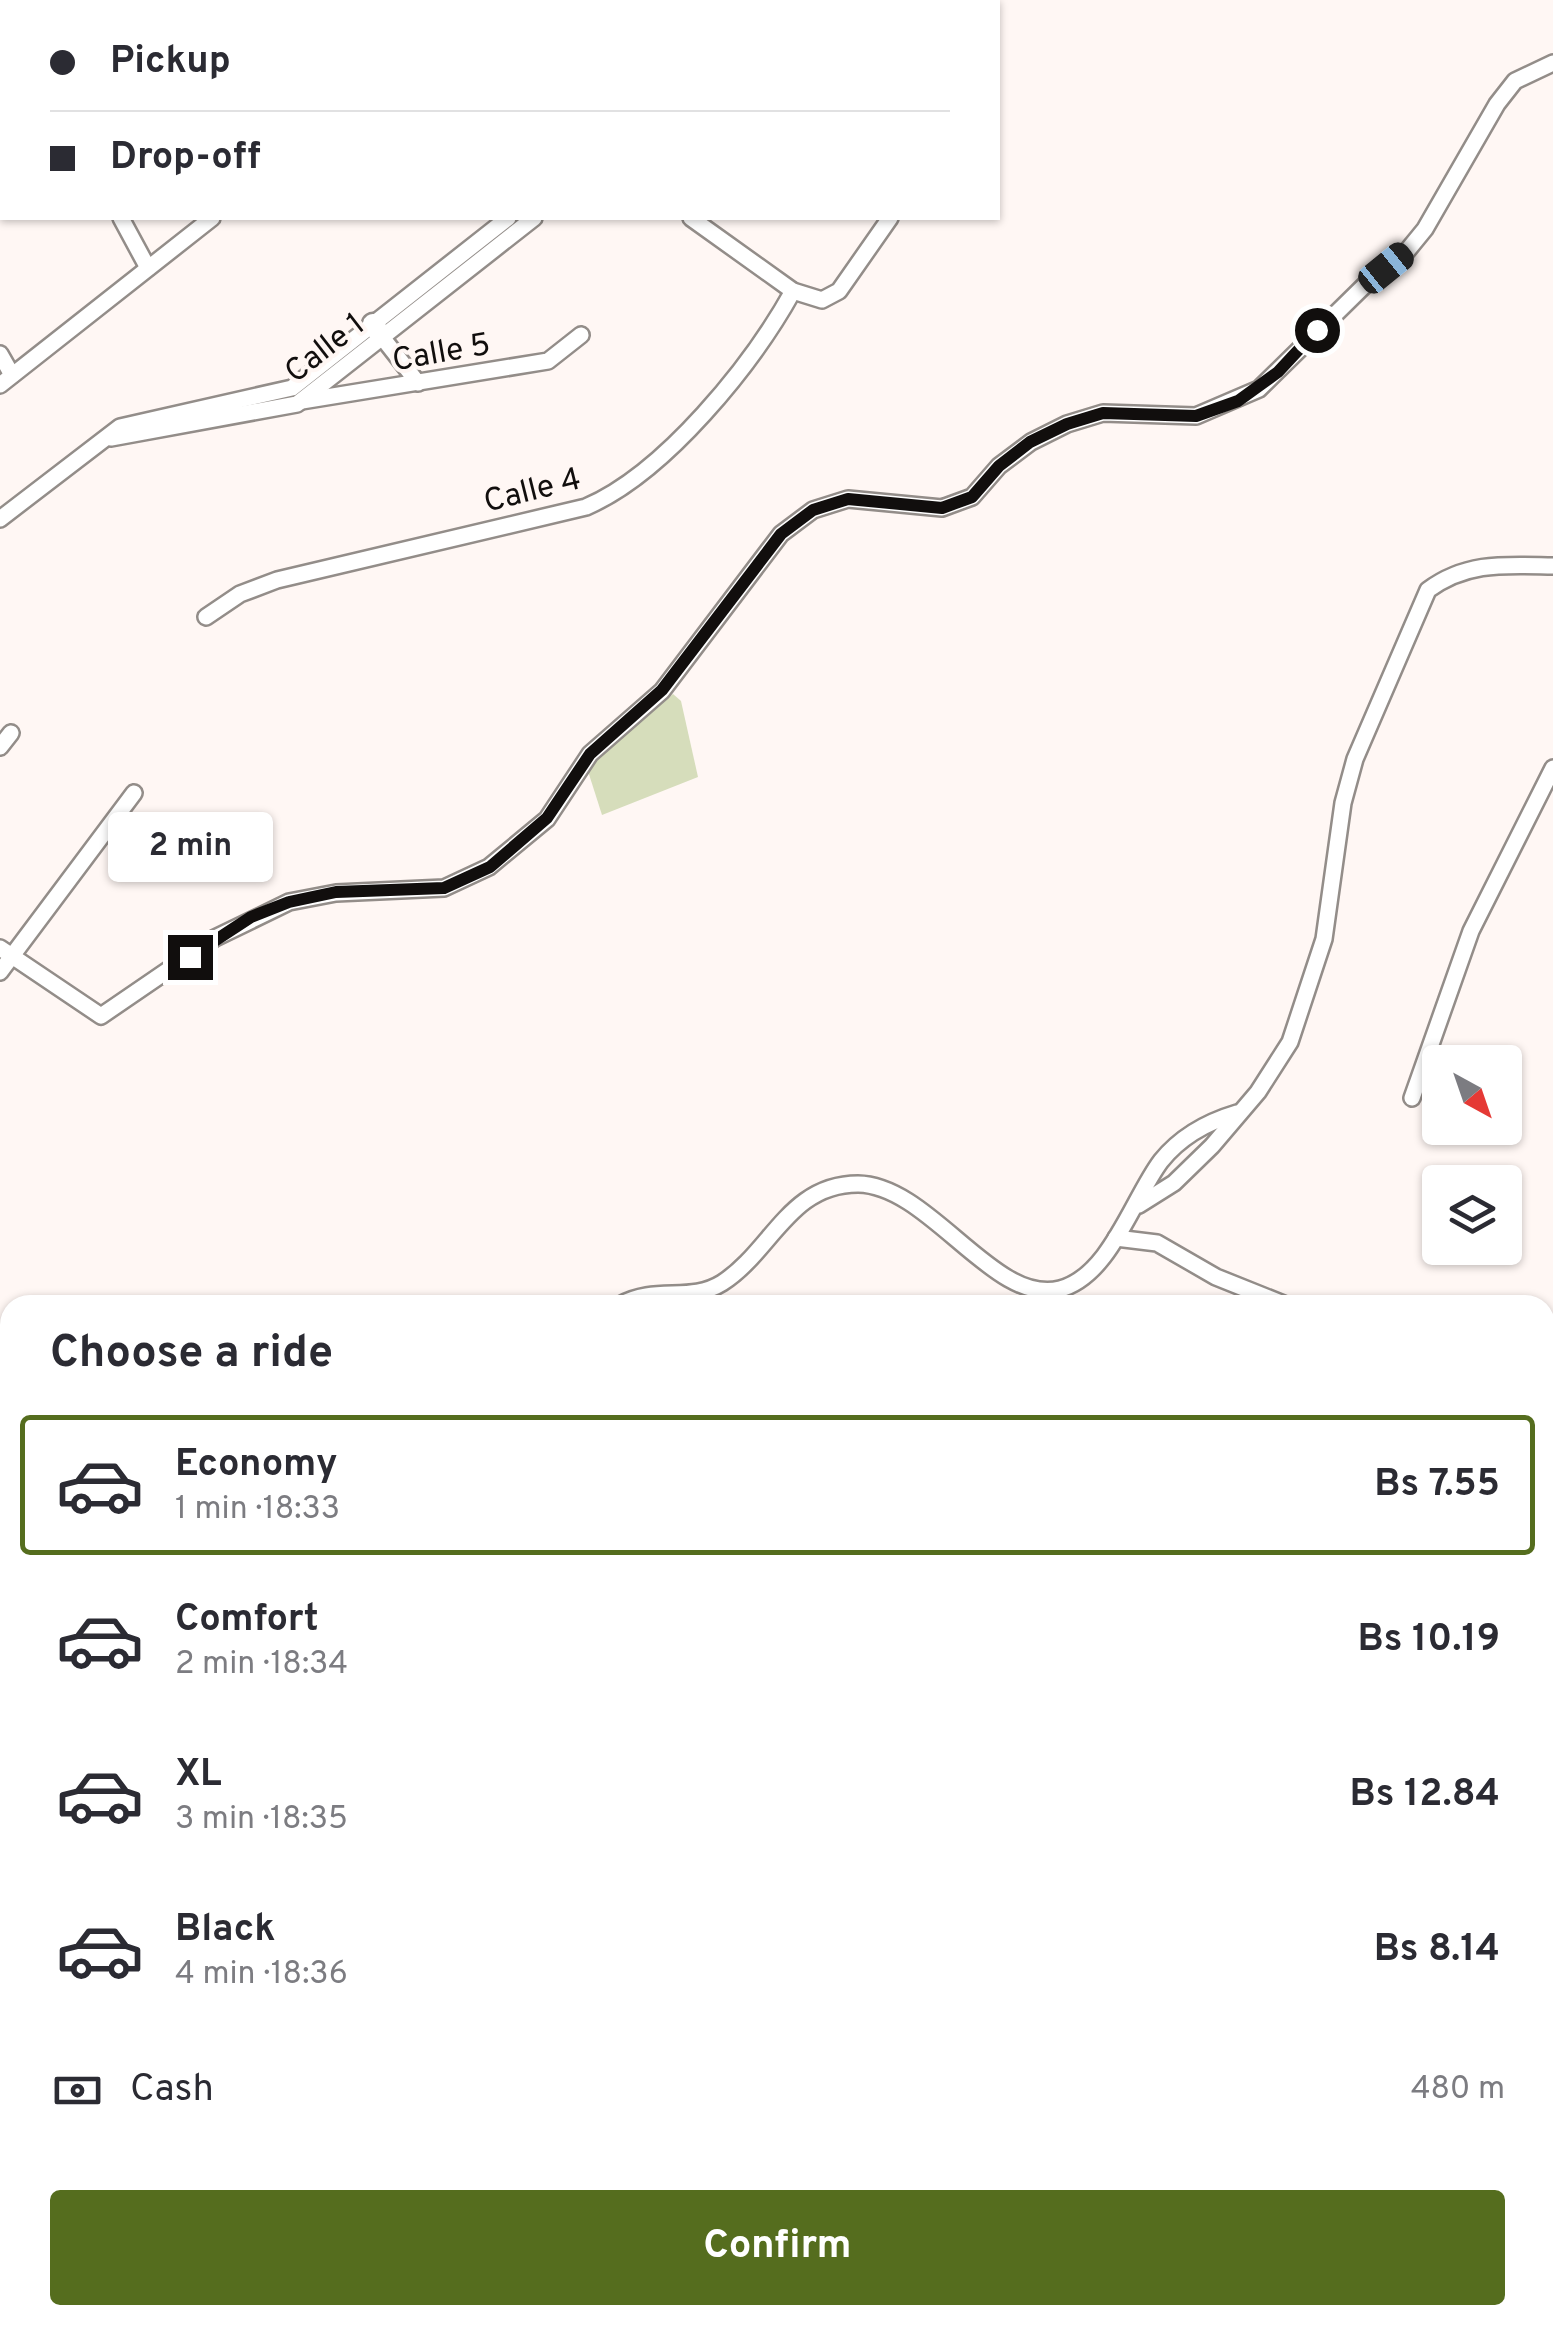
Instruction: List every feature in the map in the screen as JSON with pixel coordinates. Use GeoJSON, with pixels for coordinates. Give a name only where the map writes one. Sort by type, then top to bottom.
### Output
{"type":"FeatureCollection","features":[{"type":"Feature","properties":{"kind":"street"},"geometry":{"type":"LineString","coordinates":[[6,952],[100,1016],[215,938],[289,902],[336,892],[444,888],[468,880],[547,818],[590,754],[662,690],[781,534],[813,510],[848,499],[942,508],[972,497],[999,466],[1030,442],[1067,424],[1103,413],[1196,416],[1259,389],[1366,284],[1407,251],[1424,229],[1497,104],[1515,82],[1553,63]]}},
{"type":"Feature","properties":{"kind":"street"},"geometry":{"type":"LineString","coordinates":[[122,220],[148,268]]}},
{"type":"Feature","properties":{"kind":"street"},"geometry":{"type":"LineString","coordinates":[[0,354],[6,380],[209,220]]}},
{"type":"Feature","properties":{"kind":"street","name":"Calle 1"},"geometry":{"type":"LineString","coordinates":[[111,438],[302,401],[506,220]]}},
{"type":"Feature","properties":{"kind":"street","name":"Calle 1"},"geometry":{"type":"LineString","coordinates":[[0,519],[111,438],[120,427],[136,420],[287,390],[531,220]]}},
{"type":"Feature","properties":{"kind":"street"},"geometry":{"type":"LineString","coordinates":[[694,220],[792,291],[822,300],[839,291],[889,220]]}},
{"type":"Feature","properties":{"kind":"street","name":"Calle 4"},"geometry":{"type":"LineString","coordinates":[[206,617],[240,594],[277,580],[586,507],[617,494],[649,468],[750,360],[792,291]]}},
{"type":"Feature","properties":{"kind":"street"},"geometry":{"type":"LineString","coordinates":[[378,330],[418,383]]}},
{"type":"Feature","properties":{"kind":"street","name":"Calle 5"},"geometry":{"type":"LineString","coordinates":[[302,401],[548,361],[580,335]]}},
{"type":"Feature","properties":{"kind":"street"},"geometry":{"type":"LineString","coordinates":[[1138,1205],[1174,1183],[1212,1146],[1275,1068],[1306,1001],[1324,939],[1342,803],[1354,759],[1428,590],[1450,574],[1482,566],[1553,566]]}},
{"type":"Feature","properties":{"kind":"street"},"geometry":{"type":"LineString","coordinates":[[0,747],[11,732]]}},
{"type":"Feature","properties":{"kind":"street"},"geometry":{"type":"LineString","coordinates":[[1412,1098],[1470,932],[1553,768]]}},
{"type":"Feature","properties":{"kind":"street"},"geometry":{"type":"LineString","coordinates":[[0,972],[6,952],[134,793]]}},
{"type":"Feature","properties":{"kind":"street"},"geometry":{"type":"LineString","coordinates":[[638,1295],[706,1292],[724,1282],[801,1200],[840,1186],[888,1188],[912,1200],[956,1242],[1040,1292],[1072,1286],[1116,1238],[1150,1178],[1176,1145],[1215,1120],[1237,1113]]}},
{"type":"Feature","properties":{"kind":"street"},"geometry":{"type":"LineString","coordinates":[[1116,1238],[1156,1243],[1216,1277],[1261,1295]]}},
{"type":"Feature","properties":{"kind":"green space"},"geometry":{"type":"Polygon","coordinates":[[[673,694],[681,701],[698,777],[602,815],[587,768],[673,694]]]}},
{"type":"Feature","properties":{"kind":"route"},"geometry":{"type":"LineString","coordinates":[[190,957],[251,917],[289,902],[336,892],[444,888],[490,867],[560,804],[590,754],[662,690],[725,614],[781,534],[813,510],[848,499],[942,508],[972,497],[999,466],[1030,442],[1067,424],[1103,413],[1196,416],[1238,401],[1278,372],[1317,330]]}}]}
